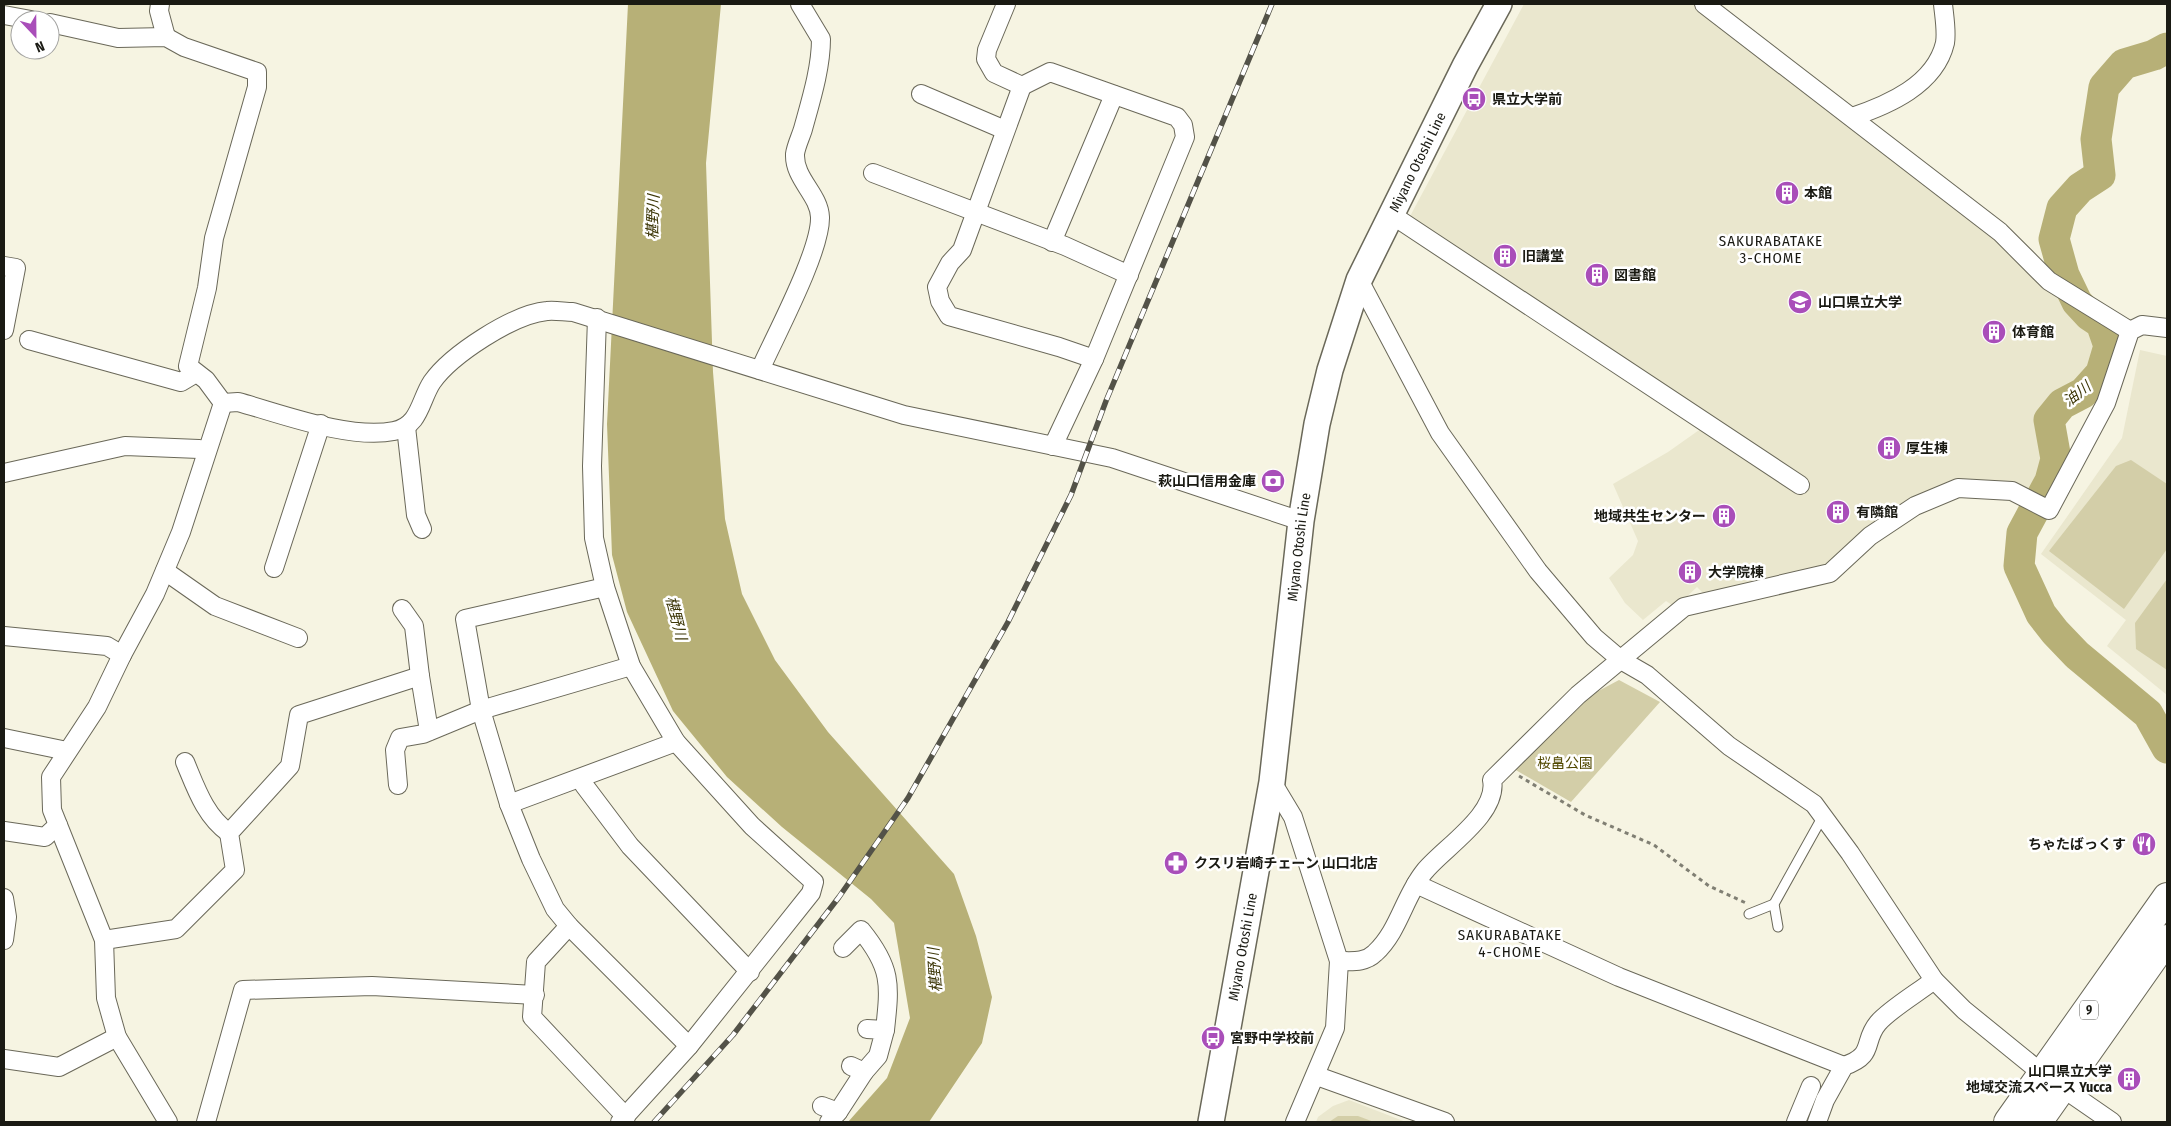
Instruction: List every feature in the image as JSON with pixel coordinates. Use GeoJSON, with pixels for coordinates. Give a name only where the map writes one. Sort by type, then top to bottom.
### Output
{"type":"FeatureCollection","features":[{"type":"Feature","properties":{"kind":"highway","name":"9"},"geometry":{"type":"LineString","coordinates":[[2038,1122],[2053,1082],[2167,897]]}},
{"type":"Feature","properties":{"kind":"highway","name":"9"},"geometry":{"type":"LineString","coordinates":[[2008,1122],[2053,1082],[2167,939]]}},
{"type":"Feature","properties":{"kind":"main road","name":"Miyano Otoshi Line"},"geometry":{"type":"LineString","coordinates":[[1211,1122],[1272,782],[1301,521],[1317,424],[1330,370],[1359,280],[1465,66],[1499,4]]}},
{"type":"Feature","properties":{"kind":"street"},"geometry":{"type":"LineString","coordinates":[[160,4],[159,11],[166,37]]}},
{"type":"Feature","properties":{"kind":"street"},"geometry":{"type":"LineString","coordinates":[[760,370],[807,266],[818,233],[820,216],[801,178],[795,154],[811,100],[821,39],[800,4]]}},
{"type":"Feature","properties":{"kind":"street"},"geometry":{"type":"LineString","coordinates":[[1006,4],[987,50],[986,59],[994,73],[1022,86]]}},
{"type":"Feature","properties":{"kind":"street"},"geometry":{"type":"LineString","coordinates":[[1704,4],[2000,232],[2049,281],[2130,331]]}},
{"type":"Feature","properties":{"kind":"street"},"geometry":{"type":"LineString","coordinates":[[1852,117],[1883,106],[1914,87],[1935,64],[1945,42],[1943,4]]}},
{"type":"Feature","properties":{"kind":"street"},"geometry":{"type":"LineString","coordinates":[[60,25],[118,38],[166,37],[184,47],[257,72],[257,87],[214,238],[207,288],[189,354],[188,366],[206,380],[224,403]]}},
{"type":"Feature","properties":{"kind":"street"},"geometry":{"type":"LineString","coordinates":[[1053,446],[1094,359],[1185,137],[1183,124],[1176,117],[1050,72],[1022,86],[962,250],[950,263],[937,287],[940,300],[949,316],[1059,347],[1094,359]]}},
{"type":"Feature","properties":{"kind":"street"},"geometry":{"type":"LineString","coordinates":[[921,94],[1005,130]]}},
{"type":"Feature","properties":{"kind":"street"},"geometry":{"type":"LineString","coordinates":[[1052,242],[1114,95]]}},
{"type":"Feature","properties":{"kind":"street"},"geometry":{"type":"LineString","coordinates":[[873,173],[1052,242],[1129,275]]}},
{"type":"Feature","properties":{"kind":"street"},"geometry":{"type":"LineString","coordinates":[[1392,214],[1800,485]]}},
{"type":"Feature","properties":{"kind":"street"},"geometry":{"type":"LineString","coordinates":[[4,266],[16,268],[4,330]]}},
{"type":"Feature","properties":{"kind":"street"},"geometry":{"type":"LineString","coordinates":[[1359,280],[1440,433],[1538,571],[1594,637],[1621,660],[1647,674],[1729,746],[1814,804],[1850,853],[1934,980],[1964,1010],[2053,1082],[2112,1122]]}},
{"type":"Feature","properties":{"kind":"street"},"geometry":{"type":"LineString","coordinates":[[224,403],[238,402],[352,432],[394,431],[406,426],[415,418],[431,384],[472,346],[506,324],[530,314],[547,311],[573,312],[904,415],[1112,458],[1301,521]]}},
{"type":"Feature","properties":{"kind":"street"},"geometry":{"type":"LineString","coordinates":[[569,926],[536,962],[532,1017],[623,1120],[689,1046],[750,972],[811,893],[814,882],[752,826],[676,742],[631,666],[605,587],[594,538],[592,466],[600,319]]}},
{"type":"Feature","properties":{"kind":"street"},"geometry":{"type":"LineString","coordinates":[[1339,961],[1363,961],[1375,954],[1396,927],[1408,895],[1424,871],[1478,820],[1493,788],[1492,780],[1503,767],[1578,695],[1684,607],[1830,573],[1870,536],[1915,506],[1958,488],[2012,491],[2048,510],[2106,403],[2130,331],[2142,325],[2167,328]]}},
{"type":"Feature","properties":{"kind":"street"},"geometry":{"type":"LineString","coordinates":[[29,340],[181,382],[196,373]]}},
{"type":"Feature","properties":{"kind":"street"},"geometry":{"type":"LineString","coordinates":[[168,1122],[117,1038],[106,998],[104,940],[52,810],[51,777],[97,707],[122,655],[155,594],[181,532],[224,403]]}},
{"type":"Feature","properties":{"kind":"street"},"geometry":{"type":"LineString","coordinates":[[274,568],[321,424]]}},
{"type":"Feature","properties":{"kind":"street"},"geometry":{"type":"LineString","coordinates":[[406,426],[416,515],[422,529]]}},
{"type":"Feature","properties":{"kind":"street"},"geometry":{"type":"LineString","coordinates":[[4,473],[125,446],[199,448],[206,453]]}},
{"type":"Feature","properties":{"kind":"street"},"geometry":{"type":"LineString","coordinates":[[165,571],[215,606],[298,638]]}},
{"type":"Feature","properties":{"kind":"street"},"geometry":{"type":"LineString","coordinates":[[605,587],[465,619],[481,710],[509,804],[535,868],[555,908],[569,926],[689,1046]]}},
{"type":"Feature","properties":{"kind":"street"},"geometry":{"type":"LineString","coordinates":[[402,609],[414,626],[429,731]]}},
{"type":"Feature","properties":{"kind":"street"},"geometry":{"type":"LineString","coordinates":[[4,636],[107,646],[122,655]]}},
{"type":"Feature","properties":{"kind":"street"},"geometry":{"type":"LineString","coordinates":[[398,785],[395,750],[400,738],[429,731],[481,710],[631,666]]}},
{"type":"Feature","properties":{"kind":"street"},"geometry":{"type":"LineString","coordinates":[[229,833],[290,766],[299,715],[420,676]]}},
{"type":"Feature","properties":{"kind":"street"},"geometry":{"type":"LineString","coordinates":[[4,738],[67,751]]}},
{"type":"Feature","properties":{"kind":"street"},"geometry":{"type":"LineString","coordinates":[[509,804],[676,742]]}},
{"type":"Feature","properties":{"kind":"street"},"geometry":{"type":"LineString","coordinates":[[104,940],[176,929],[235,870],[229,833],[214,822],[196,788],[186,762]]}},
{"type":"Feature","properties":{"kind":"street"},"geometry":{"type":"LineString","coordinates":[[582,778],[584,785],[630,846],[750,972]]}},
{"type":"Feature","properties":{"kind":"street"},"geometry":{"type":"LineString","coordinates":[[1272,782],[1293,817],[1339,961],[1335,1028],[1317,1076],[1296,1122]]}},
{"type":"Feature","properties":{"kind":"street"},"geometry":{"type":"LineString","coordinates":[[4,831],[45,837],[58,825]]}},
{"type":"Feature","properties":{"kind":"street"},"geometry":{"type":"LineString","coordinates":[[1416,884],[1619,977],[1844,1066]]}},
{"type":"Feature","properties":{"kind":"street"},"geometry":{"type":"LineString","coordinates":[[4,898],[7,917],[4,940]]}},
{"type":"Feature","properties":{"kind":"street"},"geometry":{"type":"LineString","coordinates":[[830,1113],[857,1069],[878,1056],[885,1030],[889,994],[884,961],[861,930],[843,948]]}},
{"type":"Feature","properties":{"kind":"street"},"geometry":{"type":"LineString","coordinates":[[1817,1122],[1825,1100],[1844,1066],[1858,1061],[1868,1050],[1878,1023],[1934,980]]}},
{"type":"Feature","properties":{"kind":"street"},"geometry":{"type":"LineString","coordinates":[[206,1122],[243,990],[372,986],[535,995]]}},
{"type":"Feature","properties":{"kind":"street"},"geometry":{"type":"LineString","coordinates":[[867,1029],[885,1030]]}},
{"type":"Feature","properties":{"kind":"street"},"geometry":{"type":"LineString","coordinates":[[4,1059],[59,1067],[117,1038]]}},
{"type":"Feature","properties":{"kind":"street"},"geometry":{"type":"LineString","coordinates":[[1317,1076],[1446,1122]]}},
{"type":"Feature","properties":{"kind":"street"},"geometry":{"type":"LineString","coordinates":[[1796,1122],[1811,1086]]}},
{"type":"Feature","properties":{"kind":"lane"},"geometry":{"type":"LineString","coordinates":[[1749,914],[1770,907],[1823,816]]}},
{"type":"Feature","properties":{"kind":"lane"},"geometry":{"type":"LineString","coordinates":[[1770,907],[1778,927]]}},
{"type":"Feature","properties":{"kind":"path"},"geometry":{"type":"LineString","coordinates":[[1503,767],[1585,815],[1654,845],[1710,886],[1770,907]]}},
{"type":"Feature","properties":{"kind":"shaded area","name":"山口県立大学"},"geometry":{"type":"Polygon","coordinates":[[[1524,4],[1696,4],[1742,38],[1754,54],[1993,235],[2048,288],[2101,323],[2106,343],[2099,371],[2086,386],[2066,398],[2059,399],[2048,416],[2046,429],[2053,455],[2050,477],[2040,493],[2023,489],[2011,481],[1995,483],[1956,480],[1825,571],[1707,597],[1697,587],[1679,604],[1672,605],[1666,601],[1643,620],[1625,603],[1609,578],[1633,555],[1638,541],[1613,484],[1668,452],[1702,428],[1408,220],[1524,4]]]}},
{"type":"Feature","properties":{"kind":"shaded area"},"geometry":{"type":"Polygon","coordinates":[[[2140,350],[2167,356],[2167,695],[2107,646],[2126,620],[2041,554],[2122,438],[2140,350]]]}},
{"type":"Feature","properties":{"kind":"shaded area"},"geometry":{"type":"Polygon","coordinates":[[[1349,1100],[1406,1122],[1316,1122],[1318,1117],[1333,1106],[1349,1100]]]}},
{"type":"Feature","properties":{"kind":"green space"},"geometry":{"type":"Polygon","coordinates":[[[2131,460],[2167,484],[2167,549],[2124,609],[2049,551],[2116,466],[2131,460]]]}},
{"type":"Feature","properties":{"kind":"green space"},"geometry":{"type":"Polygon","coordinates":[[[2167,579],[2167,670],[2136,649],[2135,623],[2167,579]]]}},
{"type":"Feature","properties":{"kind":"green space","name":"桜畠公園"},"geometry":{"type":"Polygon","coordinates":[[[1619,680],[1660,702],[1571,802],[1514,769],[1591,695],[1619,680]]]}},
{"type":"Feature","properties":{"kind":"green space"},"geometry":{"type":"Polygon","coordinates":[[[1338,1116],[1358,1116],[1374,1122],[1329,1122],[1338,1116]]]}},
{"type":"Feature","properties":{"kind":"water","name":"椹野川"},"geometry":{"type":"Polygon","coordinates":[[[628,4],[721,4],[706,163],[713,372],[725,519],[742,594],[775,660],[828,732],[954,874],[976,936],[992,997],[982,1043],[929,1122],[848,1122],[887,1078],[910,1018],[894,923],[871,899],[782,827],[727,777],[673,711],[627,612],[612,555],[607,424],[628,4]]]}},
{"type":"Feature","properties":{"kind":"waterway","name":"油川"},"geometry":{"type":"LineString","coordinates":[[2167,48],[2154,55],[2124,64],[2104,87],[2096,139],[2100,175],[2080,188],[2062,208],[2054,239],[2064,275],[2077,302],[2089,315],[2101,323],[2109,346],[2101,373],[2083,393],[2062,404],[2049,420],[2056,459],[2050,481],[2022,533],[2019,566],[2041,614],[2055,632],[2077,655],[2148,714],[2167,748]]}},
{"type":"Feature","properties":{"kind":"railway"},"geometry":{"type":"LineString","coordinates":[[654,1122],[733,1035],[839,897],[908,798],[1008,622],[1071,495],[1106,401],[1272,4]]}},
{"type":"Feature","properties":{"kind":"place","name":"県立大学前"},"geometry":{"type":"Point","coordinates":[1474,99]}},
{"type":"Feature","properties":{"kind":"place","name":"本館"},"geometry":{"type":"Point","coordinates":[1787,193]}},
{"type":"Feature","properties":{"kind":"place","name":"旧講堂"},"geometry":{"type":"Point","coordinates":[1505,256]}},
{"type":"Feature","properties":{"kind":"place","name":"図書館"},"geometry":{"type":"Point","coordinates":[1597,275]}},
{"type":"Feature","properties":{"kind":"place","name":"山口県立大学"},"geometry":{"type":"Point","coordinates":[1800,302]}},
{"type":"Feature","properties":{"kind":"place","name":"体育館"},"geometry":{"type":"Point","coordinates":[1994,332]}},
{"type":"Feature","properties":{"kind":"place","name":"厚生棟"},"geometry":{"type":"Point","coordinates":[1889,448]}},
{"type":"Feature","properties":{"kind":"place","name":"萩山口信用金庫"},"geometry":{"type":"Point","coordinates":[1273,481]}},
{"type":"Feature","properties":{"kind":"place","name":"有隣館"},"geometry":{"type":"Point","coordinates":[1838,512]}},
{"type":"Feature","properties":{"kind":"place","name":"地域共生センター"},"geometry":{"type":"Point","coordinates":[1724,516]}},
{"type":"Feature","properties":{"kind":"place","name":"大学院棟"},"geometry":{"type":"Point","coordinates":[1690,572]}},
{"type":"Feature","properties":{"kind":"place","name":"ちゃたばっくす"},"geometry":{"type":"Point","coordinates":[2144,844]}},
{"type":"Feature","properties":{"kind":"place","name":"クスリ岩崎チェーン 山口北店"},"geometry":{"type":"Point","coordinates":[1176,863]}},
{"type":"Feature","properties":{"kind":"place","name":"宮野中学校前"},"geometry":{"type":"Point","coordinates":[1213,1038]}},
{"type":"Feature","properties":{"kind":"place","name":"山口県立大学 地域交流スペース Yucca"},"geometry":{"type":"Point","coordinates":[2129,1079]}},
{"type":"Feature","properties":{"kind":"district","name":"SAKURABATAKE 3-CHOME"},"geometry":{"type":"Point","coordinates":[1771,250]}},
{"type":"Feature","properties":{"kind":"district","name":"SAKURABATAKE 4-CHOME"},"geometry":{"type":"Point","coordinates":[1510,944]}}]}
